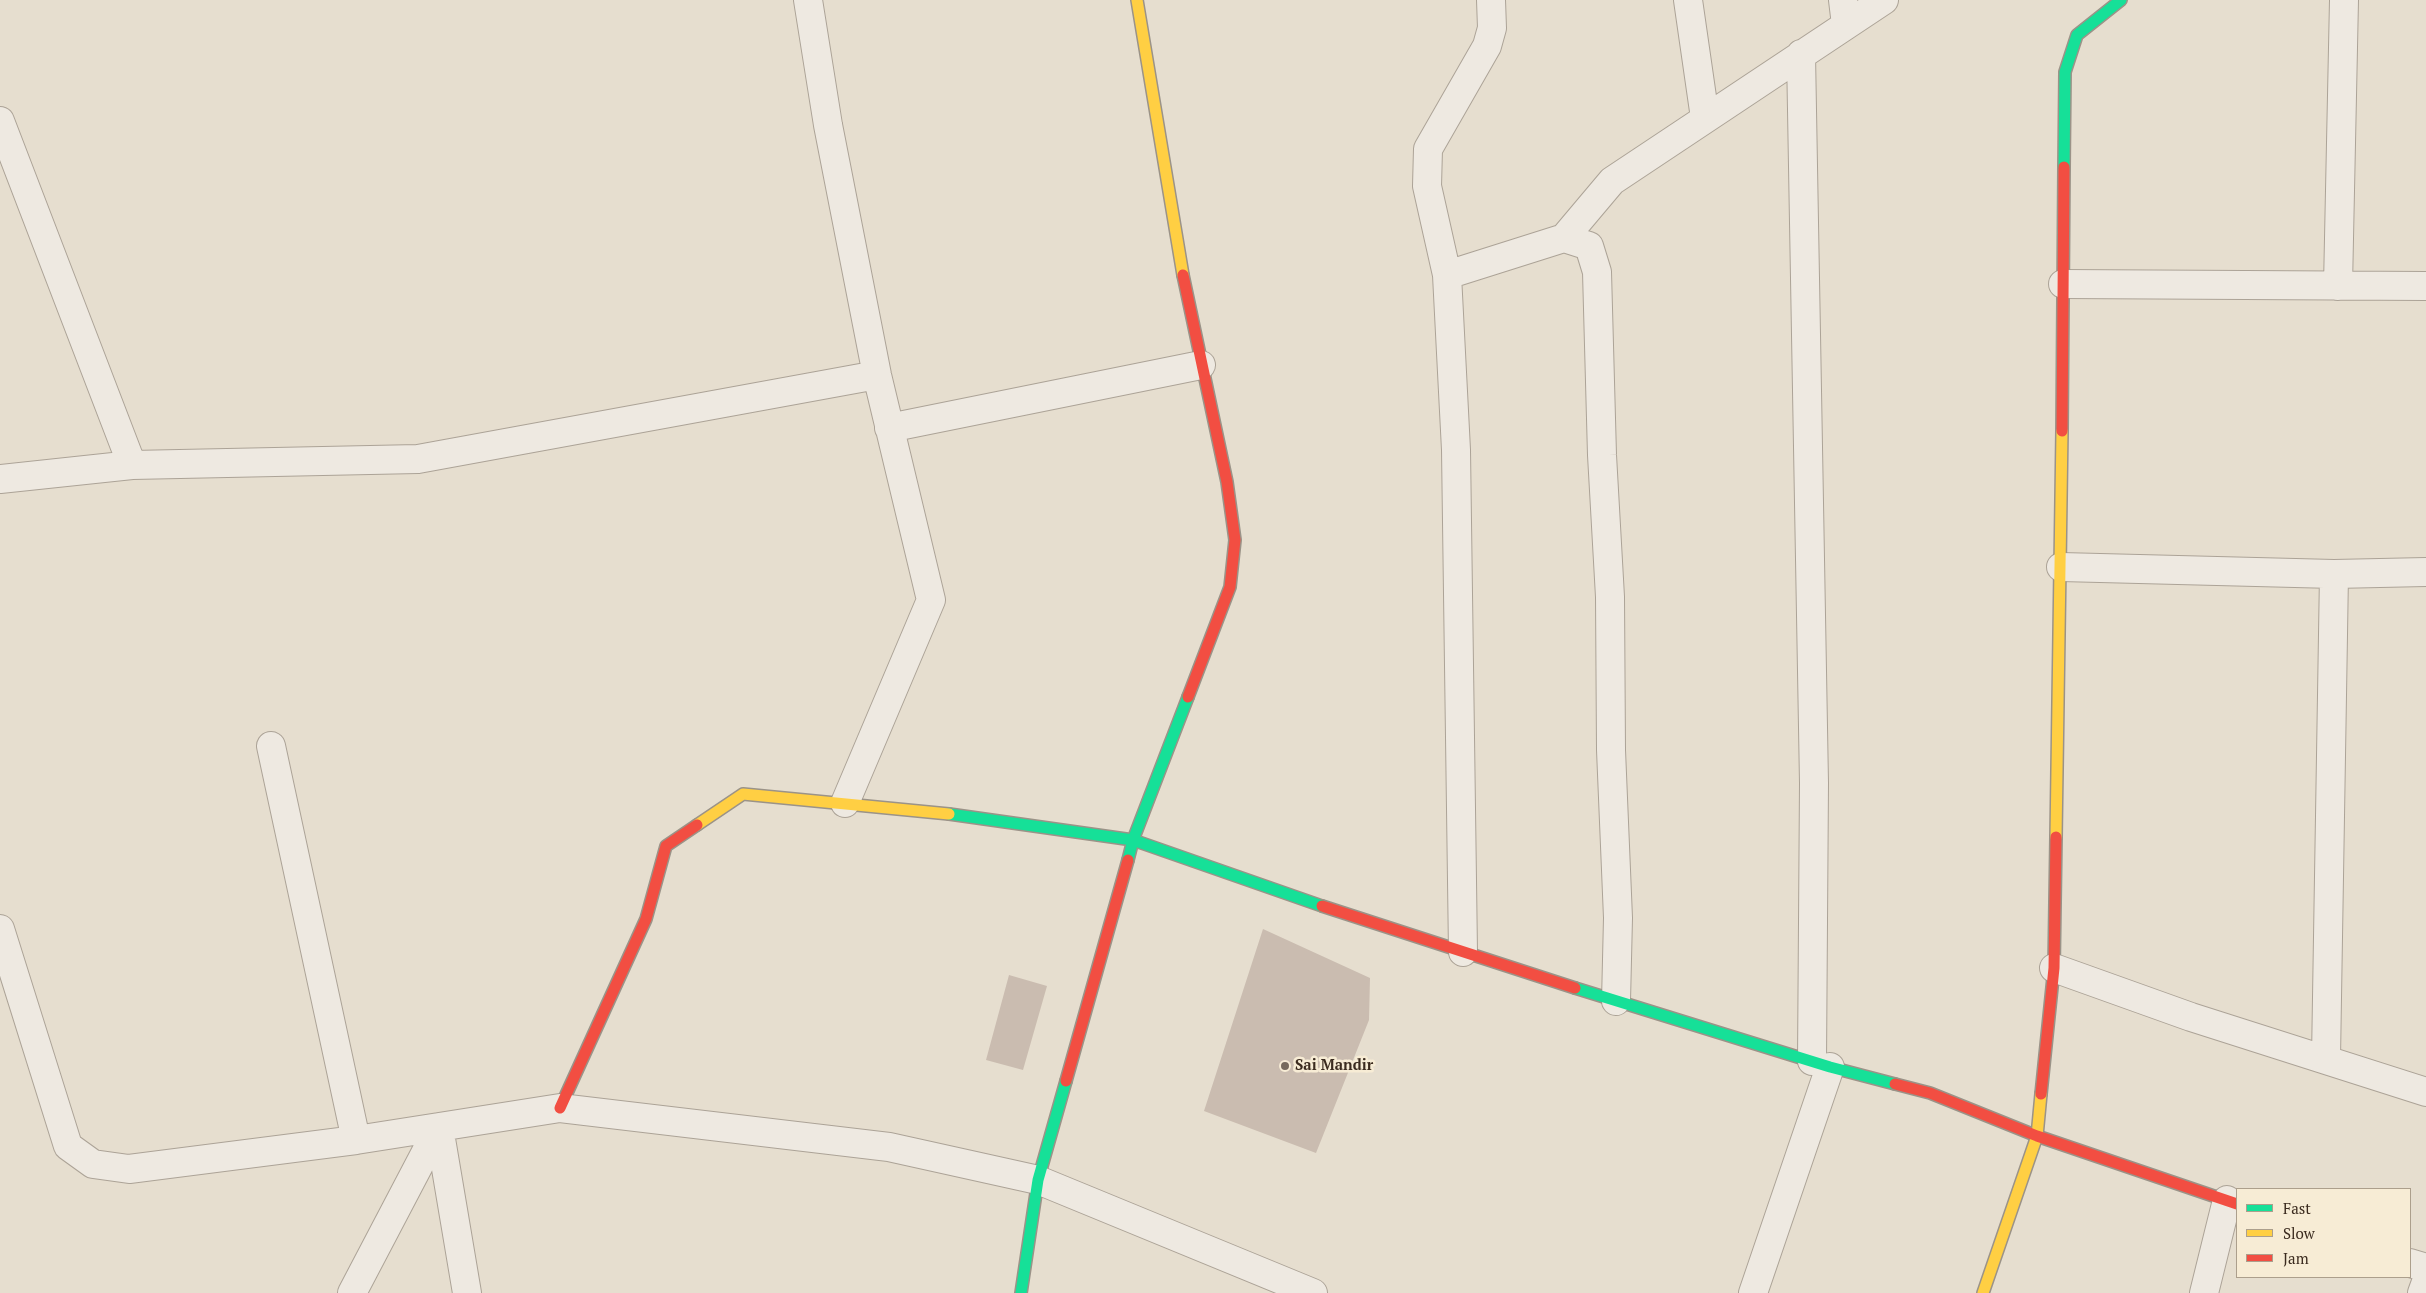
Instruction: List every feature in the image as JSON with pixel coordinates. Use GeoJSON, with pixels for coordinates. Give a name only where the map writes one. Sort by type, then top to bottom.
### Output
{"type":"FeatureCollection","features":[{"type":"Feature","properties":{"kind":"street"},"geometry":{"type":"LineString","coordinates":[[808,0],[828,124],[877,374],[931,600],[845,804]]}},
{"type":"Feature","properties":{"kind":"street"},"geometry":{"type":"LineString","coordinates":[[1021,1293],[1038,1180],[1133,840],[1230,587],[1235,540],[1227,482],[1188,301],[1137,0]]}},
{"type":"Feature","properties":{"kind":"street"},"geometry":{"type":"LineString","coordinates":[[1463,952],[1456,450],[1447,275],[1427,186],[1428,149],[1487,46],[1492,28],[1491,0]]}},
{"type":"Feature","properties":{"kind":"street"},"geometry":{"type":"LineString","coordinates":[[1688,0],[1705,118]]}},
{"type":"Feature","properties":{"kind":"street"},"geometry":{"type":"LineString","coordinates":[[1447,275],[1564,238],[1612,180],[1801,54],[1844,13],[1884,0]]}},
{"type":"Feature","properties":{"kind":"street"},"geometry":{"type":"LineString","coordinates":[[1983,1293],[2037,1136],[2054,968],[2061,567],[2065,72],[2077,35],[2121,0]]}},
{"type":"Feature","properties":{"kind":"street"},"geometry":{"type":"LineString","coordinates":[[2338,286],[2344,0]]}},
{"type":"Feature","properties":{"kind":"street"},"geometry":{"type":"LineString","coordinates":[[1753,1293],[1821,1064],[1801,54]]}},
{"type":"Feature","properties":{"kind":"street"},"geometry":{"type":"LineString","coordinates":[[0,121],[132,465]]}},
{"type":"Feature","properties":{"kind":"street"},"geometry":{"type":"LineString","coordinates":[[1564,238],[1589,246],[1597,272],[1602,455],[1610,597],[1611,750],[1618,918],[1616,1001]]}},
{"type":"Feature","properties":{"kind":"street"},"geometry":{"type":"LineString","coordinates":[[2063,284],[2426,286]]}},
{"type":"Feature","properties":{"kind":"street"},"geometry":{"type":"LineString","coordinates":[[889,428],[1201,365]]}},
{"type":"Feature","properties":{"kind":"street"},"geometry":{"type":"LineString","coordinates":[[0,478],[132,465],[418,459],[877,374]]}},
{"type":"Feature","properties":{"kind":"street"},"geometry":{"type":"LineString","coordinates":[[2061,567],[2334,574],[2426,572]]}},
{"type":"Feature","properties":{"kind":"street"},"geometry":{"type":"LineString","coordinates":[[2326,1058],[2334,574]]}},
{"type":"Feature","properties":{"kind":"street"},"geometry":{"type":"LineString","coordinates":[[271,746],[356,1140]]}},
{"type":"Feature","properties":{"kind":"street"},"geometry":{"type":"LineString","coordinates":[[560,1108],[646,919],[666,846],[743,794],[912,809],[1133,840],[1269,889],[1616,1001],[1821,1064],[1930,1093],[2037,1136],[2232,1202],[2204,1293]]}},
{"type":"Feature","properties":{"kind":"street"},"geometry":{"type":"LineString","coordinates":[[0,929],[68,1146],[94,1164],[129,1169],[356,1140],[560,1108],[888,1147],[1038,1180],[1312,1293]]}},
{"type":"Feature","properties":{"kind":"street"},"geometry":{"type":"LineString","coordinates":[[2054,968],[2191,1017],[2326,1058],[2426,1092]]}},
{"type":"Feature","properties":{"kind":"street"},"geometry":{"type":"LineString","coordinates":[[352,1293],[439,1127]]}},
{"type":"Feature","properties":{"kind":"street"},"geometry":{"type":"LineString","coordinates":[[439,1127],[467,1293]]}},
{"type":"Feature","properties":{"kind":"street"},"geometry":{"type":"LineString","coordinates":[[2411,1263],[2426,1268]]}},
{"type":"Feature","properties":{"kind":"street"},"geometry":{"type":"LineString","coordinates":[[2422,1293],[2426,1282]]}},
{"type":"Feature","properties":{"kind":"building","name":"Sai Mandir"},"geometry":{"type":"Polygon","coordinates":[[[1263,929],[1370,978],[1369,1020],[1316,1153],[1204,1111],[1263,929]]]}},
{"type":"Feature","properties":{"kind":"building"},"geometry":{"type":"Polygon","coordinates":[[[1009,975],[1047,986],[1023,1070],[986,1060],[1009,975]]]}},
{"type":"Feature","properties":{"kind":"traffic: fast"},"geometry":{"type":"LineString","coordinates":[[2064,167],[2065,72],[2077,35],[2121,0]]}},
{"type":"Feature","properties":{"kind":"traffic: fast"},"geometry":{"type":"LineString","coordinates":[[949,814],[1133,840],[1188,697]]}},
{"type":"Feature","properties":{"kind":"traffic: fast"},"geometry":{"type":"LineString","coordinates":[[1128,860],[1133,840],[1322,906]]}},
{"type":"Feature","properties":{"kind":"traffic: fast"},"geometry":{"type":"LineString","coordinates":[[1575,988],[1830,1067],[1895,1084]]}},
{"type":"Feature","properties":{"kind":"traffic: fast"},"geometry":{"type":"LineString","coordinates":[[1021,1293],[1038,1180],[1066,1081]]}},
{"type":"Feature","properties":{"kind":"traffic: slow"},"geometry":{"type":"LineString","coordinates":[[1137,0],[1183,275]]}},
{"type":"Feature","properties":{"kind":"traffic: slow"},"geometry":{"type":"LineString","coordinates":[[2056,837],[2062,431]]}},
{"type":"Feature","properties":{"kind":"traffic: slow"},"geometry":{"type":"LineString","coordinates":[[697,825],[743,794],[949,814]]}},
{"type":"Feature","properties":{"kind":"traffic: slow"},"geometry":{"type":"LineString","coordinates":[[1983,1293],[2037,1136],[2041,1094]]}},
{"type":"Feature","properties":{"kind":"traffic: jam"},"geometry":{"type":"LineString","coordinates":[[2062,431],[2064,167]]}},
{"type":"Feature","properties":{"kind":"traffic: jam"},"geometry":{"type":"LineString","coordinates":[[1183,275],[1227,482],[1235,540],[1230,587],[1188,697]]}},
{"type":"Feature","properties":{"kind":"traffic: jam"},"geometry":{"type":"LineString","coordinates":[[560,1108],[646,919],[666,846],[697,825]]}},
{"type":"Feature","properties":{"kind":"traffic: jam"},"geometry":{"type":"LineString","coordinates":[[2041,1094],[2054,968],[2056,837]]}},
{"type":"Feature","properties":{"kind":"traffic: jam"},"geometry":{"type":"LineString","coordinates":[[1066,1081],[1128,860]]}},
{"type":"Feature","properties":{"kind":"traffic: jam"},"geometry":{"type":"LineString","coordinates":[[1322,906],[1575,988]]}},
{"type":"Feature","properties":{"kind":"traffic: jam"},"geometry":{"type":"LineString","coordinates":[[1895,1084],[1930,1093],[2037,1136],[2236,1204]]}},
{"type":"Feature","properties":{"kind":"place","name":"Sai Mandir"},"geometry":{"type":"Point","coordinates":[1285,1066]}}]}
